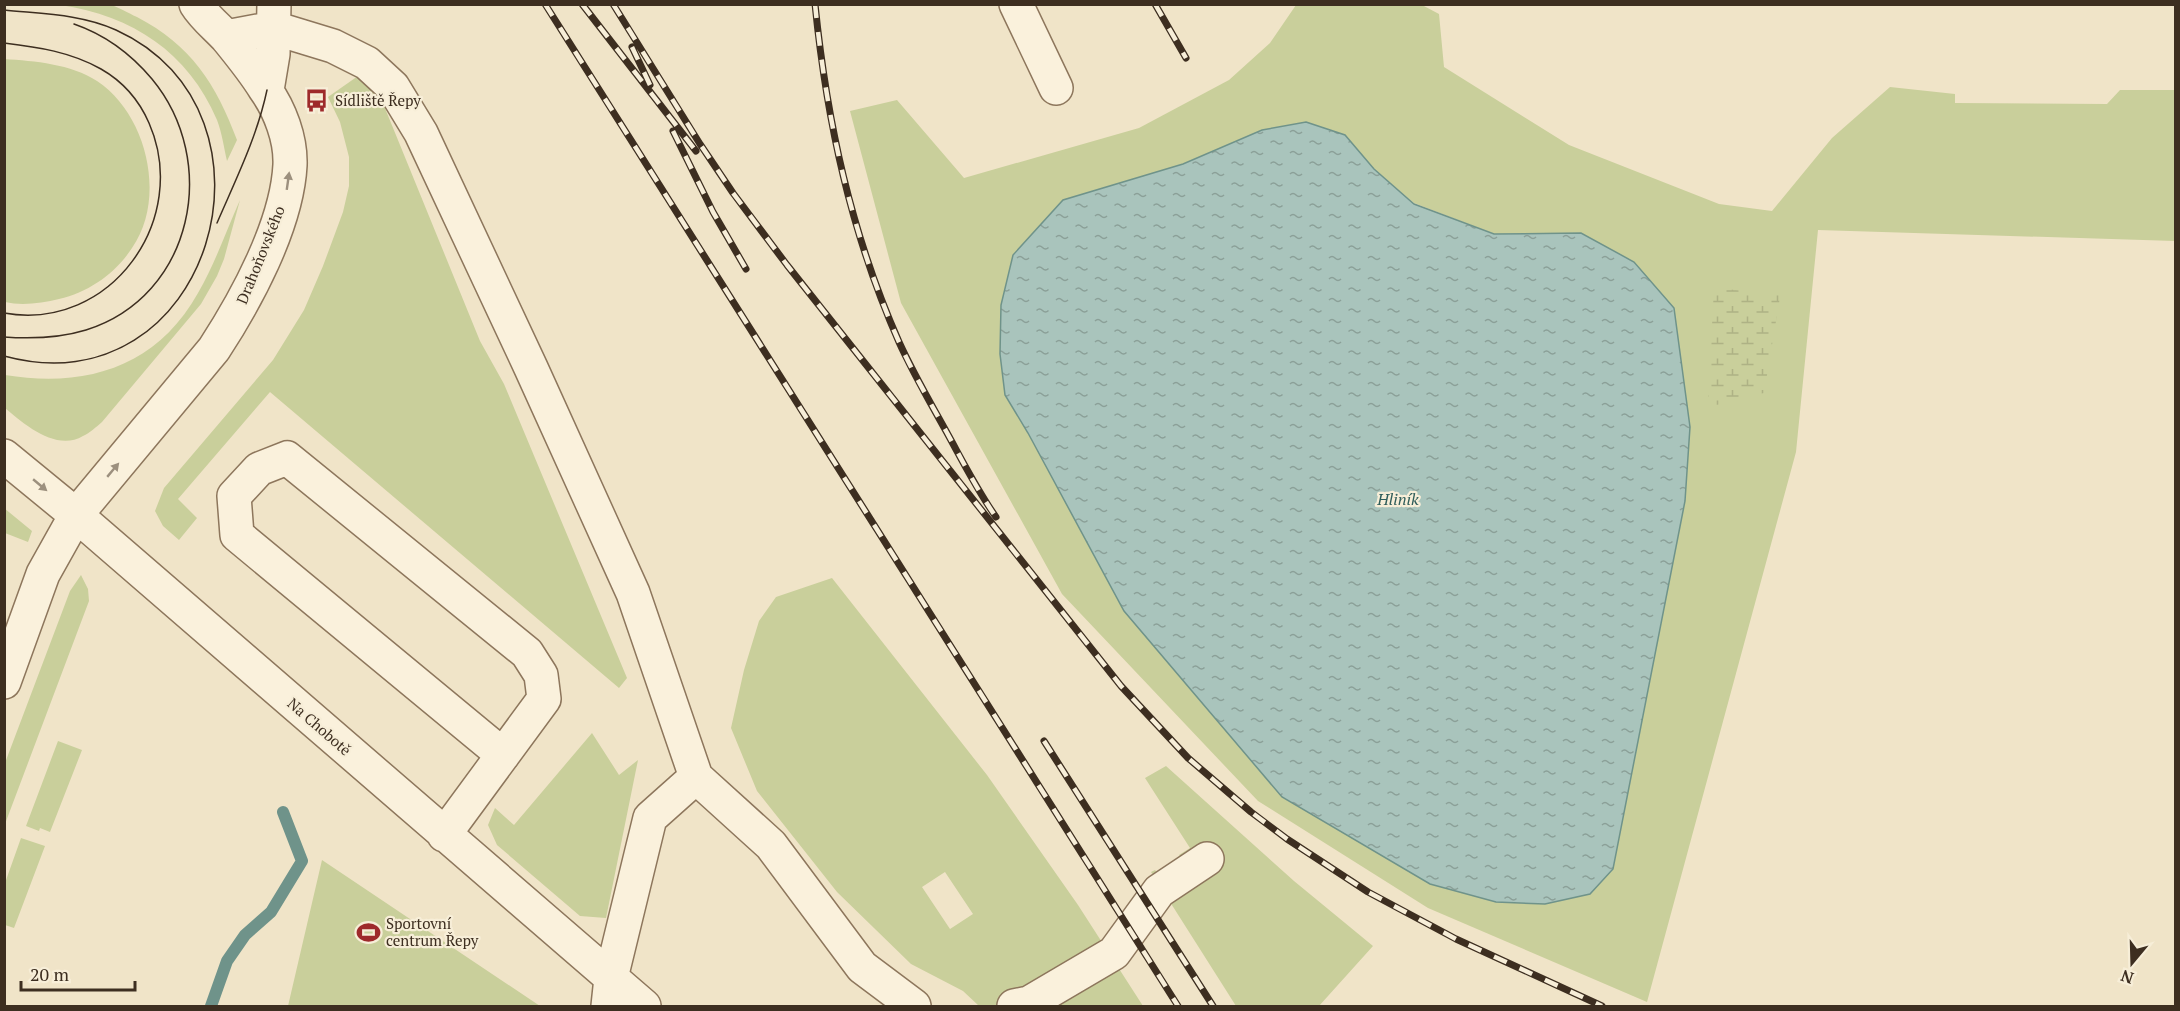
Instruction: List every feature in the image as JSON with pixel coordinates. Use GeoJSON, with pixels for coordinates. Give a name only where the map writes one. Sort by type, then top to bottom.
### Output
{"type":"FeatureCollection","features":[{"type":"Feature","properties":{"kind":"street"},"geometry":{"type":"LineString","coordinates":[[1016,4],[1056,88]]}},
{"type":"Feature","properties":{"kind":"street","name":"Drahoňovského"},"geometry":{"type":"LineString","coordinates":[[4,682],[43,574],[76,515],[214,349],[249,292],[273,234],[286,192],[290,165],[288,135],[267,90],[226,37],[196,6]]}},
{"type":"Feature","properties":{"kind":"street"},"geometry":{"type":"LineString","coordinates":[[226,37],[274,16]]}},
{"type":"Feature","properties":{"kind":"street"},"geometry":{"type":"LineString","coordinates":[[267,90],[273,54],[274,16]]}},
{"type":"Feature","properties":{"kind":"street"},"geometry":{"type":"LineString","coordinates":[[274,16],[367,63],[393,87],[421,133],[633,593],[696,777],[771,844],[862,967],[914,1006]]}},
{"type":"Feature","properties":{"kind":"street","name":"Na Chobotě"},"geometry":{"type":"LineString","coordinates":[[4,456],[76,515],[444,835],[610,992],[644,1006]]}},
{"type":"Feature","properties":{"kind":"street"},"geometry":{"type":"LineString","coordinates":[[444,835],[544,699],[541,675],[527,653],[287,458],[259,469],[234,496],[237,535],[503,754]]}},
{"type":"Feature","properties":{"kind":"street"},"geometry":{"type":"LineString","coordinates":[[610,992],[650,818],[696,777]]}},
{"type":"Feature","properties":{"kind":"street"},"geometry":{"type":"LineString","coordinates":[[1014,1006],[1029,1003],[1114,953],[1159,891],[1207,859]]}},
{"type":"Feature","properties":{"kind":"green space"},"geometry":{"type":"Polygon","coordinates":[[[96,3],[115,6],[156,28],[187,53],[220,101],[237,140],[227,161],[219,125],[205,96],[174,57],[155,41],[134,28],[87,10],[60,5],[96,3]]]}},
{"type":"Feature","properties":{"kind":"green space"},"geometry":{"type":"Polygon","coordinates":[[[1296,5],[1422,5],[1439,14],[1444,67],[1569,145],[1719,204],[1772,211],[1832,138],[1890,87],[1955,94],[1955,103],[2107,104],[2120,90],[2175,90],[2175,241],[1818,230],[1796,452],[1647,1002],[1428,908],[1258,801],[1062,594],[901,303],[850,111],[897,100],[964,178],[1139,128],[1229,80],[1270,43],[1296,5]],[[1306,122],[1262,130],[1183,164],[1005,395],[1028,433],[1282,797],[1431,884],[1496,902],[1545,904],[1613,869],[1685,501],[1581,233],[1494,234],[1414,203],[1374,169],[1345,135],[1306,122]]]}},
{"type":"Feature","properties":{"kind":"green space"},"geometry":{"type":"Polygon","coordinates":[[[4,59],[64,67],[97,81],[114,96],[128,114],[139,135],[146,158],[149,182],[148,205],[143,228],[132,248],[118,266],[91,287],[70,296],[46,302],[25,304],[5,302],[4,59]]]}},
{"type":"Feature","properties":{"kind":"green space"},"geometry":{"type":"Polygon","coordinates":[[[358,76],[380,96],[480,341],[504,384],[627,678],[619,688],[270,392],[178,499],[197,518],[179,540],[163,526],[155,511],[164,488],[273,360],[304,310],[343,212],[349,186],[349,157],[340,122],[328,97],[358,76]]]}},
{"type":"Feature","properties":{"kind":"green space"},"geometry":{"type":"Polygon","coordinates":[[[240,200],[224,259],[201,304],[102,422],[91,432],[73,440],[62,441],[51,438],[31,428],[5,408],[5,375],[63,378],[90,375],[116,367],[140,355],[161,339],[181,319],[198,293],[240,200]]]}},
{"type":"Feature","properties":{"kind":"green space"},"geometry":{"type":"Polygon","coordinates":[[[1714,288],[1778,294],[1780,297],[1764,393],[1744,397],[1743,403],[1713,405],[1708,402],[1714,288]]]}},
{"type":"Feature","properties":{"kind":"green space"},"geometry":{"type":"Polygon","coordinates":[[[4,508],[32,531],[28,542],[5,533],[4,508]]]}},
{"type":"Feature","properties":{"kind":"green space"},"geometry":{"type":"Polygon","coordinates":[[[81,575],[88,589],[89,601],[5,824],[5,763],[70,591],[81,575]]]}},
{"type":"Feature","properties":{"kind":"green space"},"geometry":{"type":"Polygon","coordinates":[[[832,578],[987,775],[1078,905],[1143,1006],[979,1006],[963,991],[911,964],[837,892],[757,791],[731,728],[744,670],[759,621],[776,597],[832,578]],[[945,872],[922,887],[950,929],[973,914],[945,872]]]}},
{"type":"Feature","properties":{"kind":"green space"},"geometry":{"type":"Polygon","coordinates":[[[592,733],[619,775],[638,760],[606,918],[580,916],[497,845],[488,825],[495,808],[514,825],[592,733]]]}},
{"type":"Feature","properties":{"kind":"green space"},"geometry":{"type":"Polygon","coordinates":[[[58,741],[82,750],[50,832],[40,828],[39,831],[26,826],[58,741]]]}},
{"type":"Feature","properties":{"kind":"green space"},"geometry":{"type":"Polygon","coordinates":[[[1166,766],[1294,881],[1373,946],[1319,1006],[1236,1006],[1151,872],[1155,870],[1162,878],[1185,863],[1179,855],[1190,848],[1145,778],[1166,766]]]}},
{"type":"Feature","properties":{"kind":"green space"},"geometry":{"type":"Polygon","coordinates":[[[21,838],[45,846],[14,928],[5,925],[5,883],[21,838]]]}},
{"type":"Feature","properties":{"kind":"green space","name":"Sportovní centrum Řepy"},"geometry":{"type":"Polygon","coordinates":[[[322,860],[540,1006],[288,1006],[322,860]]]}},
{"type":"Feature","properties":{"kind":"water","name":"Hliník"},"geometry":{"type":"Polygon","coordinates":[[[1306,122],[1345,135],[1374,169],[1414,204],[1494,234],[1581,233],[1634,262],[1674,308],[1690,427],[1685,501],[1613,869],[1590,894],[1545,904],[1496,902],[1430,884],[1282,797],[1124,611],[1028,433],[1005,395],[1000,354],[1001,305],[1013,255],[1063,200],[1183,164],[1262,130],[1306,122]]]}},
{"type":"Feature","properties":{"kind":"waterway"},"geometry":{"type":"LineString","coordinates":[[211,1006],[227,961],[245,935],[271,912],[302,861],[283,812]]}},
{"type":"Feature","properties":{"kind":"tram line"},"geometry":{"type":"LineString","coordinates":[[4,10],[61,15],[103,25],[116,30],[172,70],[204,123],[215,184],[206,245],[178,299],[134,340],[76,361],[4,356]]}},
{"type":"Feature","properties":{"kind":"tram line"},"geometry":{"type":"LineString","coordinates":[[4,337],[35,338],[66,335],[86,330],[123,313],[151,288],[172,257],[185,222],[189,185],[186,148],[173,112],[152,79],[135,61],[117,46],[86,28],[74,24]]}},
{"type":"Feature","properties":{"kind":"tram line"},"geometry":{"type":"LineString","coordinates":[[4,43],[66,54],[90,63],[116,79],[135,99],[145,115],[159,160],[159,196],[150,230],[132,261],[108,287],[78,305],[43,314],[4,313]]}},
{"type":"Feature","properties":{"kind":"tram line"},"geometry":{"type":"LineString","coordinates":[[217,223],[252,141],[267,90]]}},
{"type":"Feature","properties":{"kind":"railway"},"geometry":{"type":"LineString","coordinates":[[545,4],[1178,1006]]}},
{"type":"Feature","properties":{"kind":"railway"},"geometry":{"type":"LineString","coordinates":[[582,4],[696,151]]}},
{"type":"Feature","properties":{"kind":"railway"},"geometry":{"type":"LineString","coordinates":[[613,4],[700,144],[733,193],[787,265],[1121,686],[1188,758],[1251,812],[1287,839],[1368,892],[1456,939],[1602,1006]]}},
{"type":"Feature","properties":{"kind":"railway"},"geometry":{"type":"LineString","coordinates":[[815,4],[826,92],[834,134],[854,219],[867,260],[910,365],[970,475],[996,517]]}},
{"type":"Feature","properties":{"kind":"railway"},"geometry":{"type":"LineString","coordinates":[[1155,4],[1186,58]]}},
{"type":"Feature","properties":{"kind":"railway"},"geometry":{"type":"LineString","coordinates":[[632,47],[650,85]]}},
{"type":"Feature","properties":{"kind":"railway"},"geometry":{"type":"LineString","coordinates":[[673,131],[713,212],[746,269]]}},
{"type":"Feature","properties":{"kind":"railway"},"geometry":{"type":"LineString","coordinates":[[1044,741],[1213,1006]]}},
{"type":"Feature","properties":{"kind":"place","name":"Sídliště Řepy"},"geometry":{"type":"Point","coordinates":[317,101]}},
{"type":"Feature","properties":{"kind":"place","name":"Sportovní centrum Řepy"},"geometry":{"type":"Point","coordinates":[368,933]}}]}
